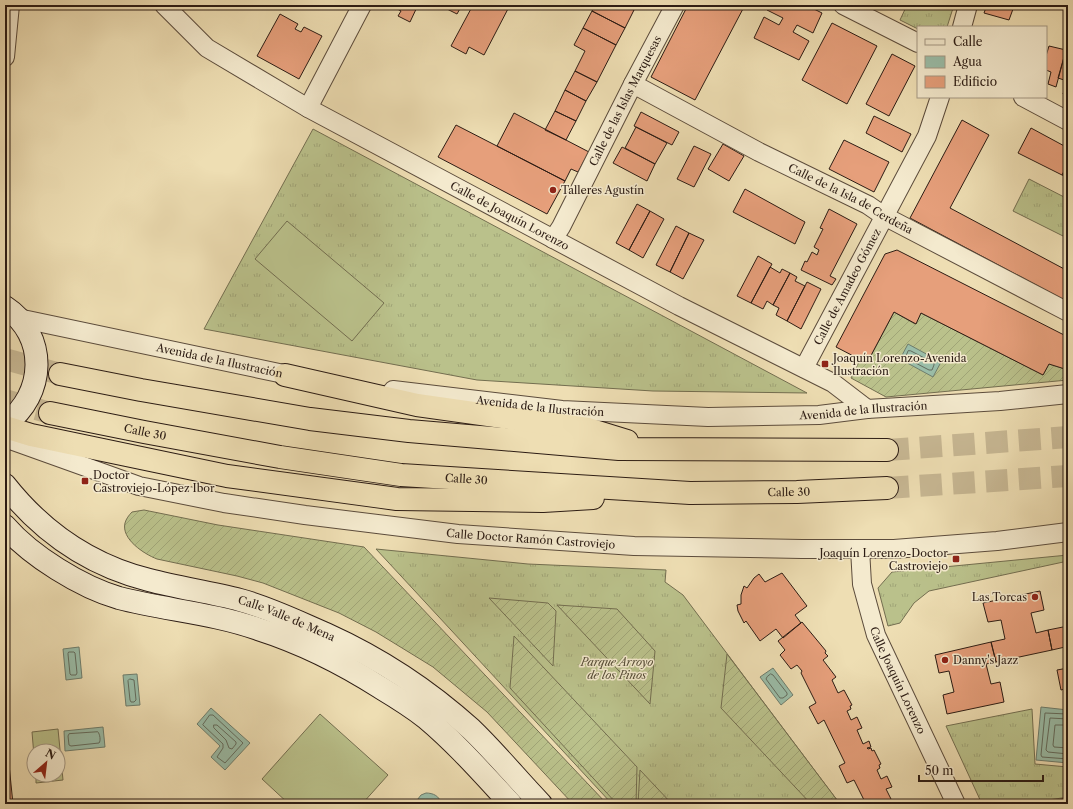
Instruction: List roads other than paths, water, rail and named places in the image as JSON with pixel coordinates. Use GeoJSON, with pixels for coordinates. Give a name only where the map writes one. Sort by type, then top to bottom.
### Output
{"type":"FeatureCollection","features":[{"type":"Feature","properties":{"kind":"highway"},"geometry":{"type":"LineString","coordinates":[[60,374],[148,392],[254,408],[310,419],[409,431],[619,449],[887,450]]}},
{"type":"Feature","properties":{"kind":"highway"},"geometry":{"type":"LineString","coordinates":[[286,375],[417,404],[588,429],[659,450]]}},
{"type":"Feature","properties":{"kind":"highway","name":"Calle 30"},"geometry":{"type":"LineString","coordinates":[[50,413],[272,455],[401,475],[690,493],[797,492],[887,488]]}},
{"type":"Feature","properties":{"kind":"highway"},"geometry":{"type":"LineString","coordinates":[[5,427],[31,435],[228,476],[397,499],[543,501],[690,493]]}},
{"type":"Feature","properties":{"kind":"main road"},"geometry":{"type":"LineString","coordinates":[[5,424],[20,412],[26,402],[35,382],[37,370],[34,348],[25,327],[12,313]]}},
{"type":"Feature","properties":{"kind":"main road","name":"Calle Valle de Mena"},"geometry":{"type":"LineString","coordinates":[[5,485],[44,527],[68,545],[94,560],[149,580],[234,599],[267,609],[328,635],[382,663],[428,694],[452,713],[472,731],[541,804]]}},
{"type":"Feature","properties":{"kind":"main road","name":"Calle Valle de Mena"},"geometry":{"type":"LineString","coordinates":[[5,526],[12,534],[40,557],[92,588],[120,598],[217,618],[257,628],[298,644],[345,666],[401,700],[425,718],[461,750],[511,804]]}},
{"type":"Feature","properties":{"kind":"street"},"geometry":{"type":"LineString","coordinates":[[5,57],[10,5]]}},
{"type":"Feature","properties":{"kind":"street","name":"Calle de Joaquín Lorenzo"},"geometry":{"type":"LineString","coordinates":[[164,5],[207,48],[308,108],[679,306],[833,383],[867,409]]}},
{"type":"Feature","properties":{"kind":"street"},"geometry":{"type":"LineString","coordinates":[[308,108],[362,5]]}},
{"type":"Feature","properties":{"kind":"street","name":"Calle de las Islas Marquesas"},"geometry":{"type":"LineString","coordinates":[[553,239],[561,227],[633,84],[675,5]]}},
{"type":"Feature","properties":{"kind":"street"},"geometry":{"type":"LineString","coordinates":[[843,5],[917,42]]}},
{"type":"Feature","properties":{"kind":"street"},"geometry":{"type":"LineString","coordinates":[[962,26],[968,5]]}},
{"type":"Feature","properties":{"kind":"street","name":"Calle de la Isla de Cerdeña"},"geometry":{"type":"LineString","coordinates":[[633,84],[759,152],[868,205],[884,216],[1068,312]]}},
{"type":"Feature","properties":{"kind":"street","name":"Calle de Amadeo Gómez"},"geometry":{"type":"LineString","coordinates":[[804,368],[927,136],[940,98]]}},
{"type":"Feature","properties":{"kind":"street"},"geometry":{"type":"LineString","coordinates":[[1025,98],[1068,121]]}},
{"type":"Feature","properties":{"kind":"street","name":"Avenida de la Ilustración"},"geometry":{"type":"LineString","coordinates":[[12,313],[286,375],[418,394],[562,410],[708,417],[819,415],[867,409],[1000,401],[1068,394]]}},
{"type":"Feature","properties":{"kind":"street"},"geometry":{"type":"LineString","coordinates":[[819,415],[832,407],[836,399],[833,383]]}},
{"type":"Feature","properties":{"kind":"street","name":"Calle Doctor Ramón Castroviejo"},"geometry":{"type":"LineString","coordinates":[[5,438],[139,486],[224,503],[305,516],[458,534],[576,543],[690,548],[894,549],[989,542],[1068,532]]}},
{"type":"Feature","properties":{"kind":"street","name":"Calle Joaquín Lorenzo"},"geometry":{"type":"LineString","coordinates":[[860,549],[862,584],[876,635],[956,804]]}},
{"type":"Feature","properties":{"kind":"water"},"geometry":{"type":"Polygon","coordinates":[[[908,344],[941,362],[933,377],[900,359],[908,344]]]}},
{"type":"Feature","properties":{"kind":"water"},"geometry":{"type":"Polygon","coordinates":[[[79,647],[82,678],[66,680],[63,649],[79,647]]]}},
{"type":"Feature","properties":{"kind":"water"},"geometry":{"type":"Polygon","coordinates":[[[773,668],[793,695],[781,705],[760,677],[773,668]]]}},
{"type":"Feature","properties":{"kind":"water"},"geometry":{"type":"Polygon","coordinates":[[[137,674],[140,705],[126,706],[123,675],[137,674]]]}},
{"type":"Feature","properties":{"kind":"water"},"geometry":{"type":"Polygon","coordinates":[[[1041,707],[1068,710],[1068,763],[1036,760],[1041,707]]]}},
{"type":"Feature","properties":{"kind":"water"},"geometry":{"type":"Polygon","coordinates":[[[211,708],[250,743],[225,770],[211,757],[220,746],[197,724],[211,708]]]}},
{"type":"Feature","properties":{"kind":"water"},"geometry":{"type":"Polygon","coordinates":[[[103,727],[105,747],[66,751],[64,731],[103,727]]]}},
{"type":"Feature","properties":{"kind":"water"},"geometry":{"type":"Polygon","coordinates":[[[426,793],[436,796],[441,804],[414,804],[421,795],[426,793]]]}},
{"type":"Feature","properties":{"kind":"tunnel"},"geometry":{"type":"LineString","coordinates":[[5,359],[60,374]]}},
{"type":"Feature","properties":{"kind":"tunnel"},"geometry":{"type":"LineString","coordinates":[[5,400],[50,413]]}},
{"type":"Feature","properties":{"kind":"tunnel"},"geometry":{"type":"LineString","coordinates":[[887,450],[1068,437]]}},
{"type":"Feature","properties":{"kind":"tunnel"},"geometry":{"type":"LineString","coordinates":[[887,488],[1068,476]]}},
{"type":"Feature","properties":{"kind":"place","name":"Talleres Agustín"},"geometry":{"type":"Point","coordinates":[553,190]}},
{"type":"Feature","properties":{"kind":"place","name":"Joaquín Lorenzo-Avenida Ilustración"},"geometry":{"type":"Point","coordinates":[825,364]}},
{"type":"Feature","properties":{"kind":"place","name":"Doctor Castroviejo-López Ibor"},"geometry":{"type":"Point","coordinates":[85,481]}},
{"type":"Feature","properties":{"kind":"place","name":"Joaquín Lorenzo-Doctor Castroviejo"},"geometry":{"type":"Point","coordinates":[956,559]}},
{"type":"Feature","properties":{"kind":"place","name":"Las Torcas"},"geometry":{"type":"Point","coordinates":[1035,597]}},
{"type":"Feature","properties":{"kind":"place","name":"Danny's Jazz"},"geometry":{"type":"Point","coordinates":[945,660]}},
{"type":"Feature","properties":{"kind":"park label","name":"Parque Arroyo de los Pinos"},"geometry":{"type":"Point","coordinates":[617,668]}}]}
